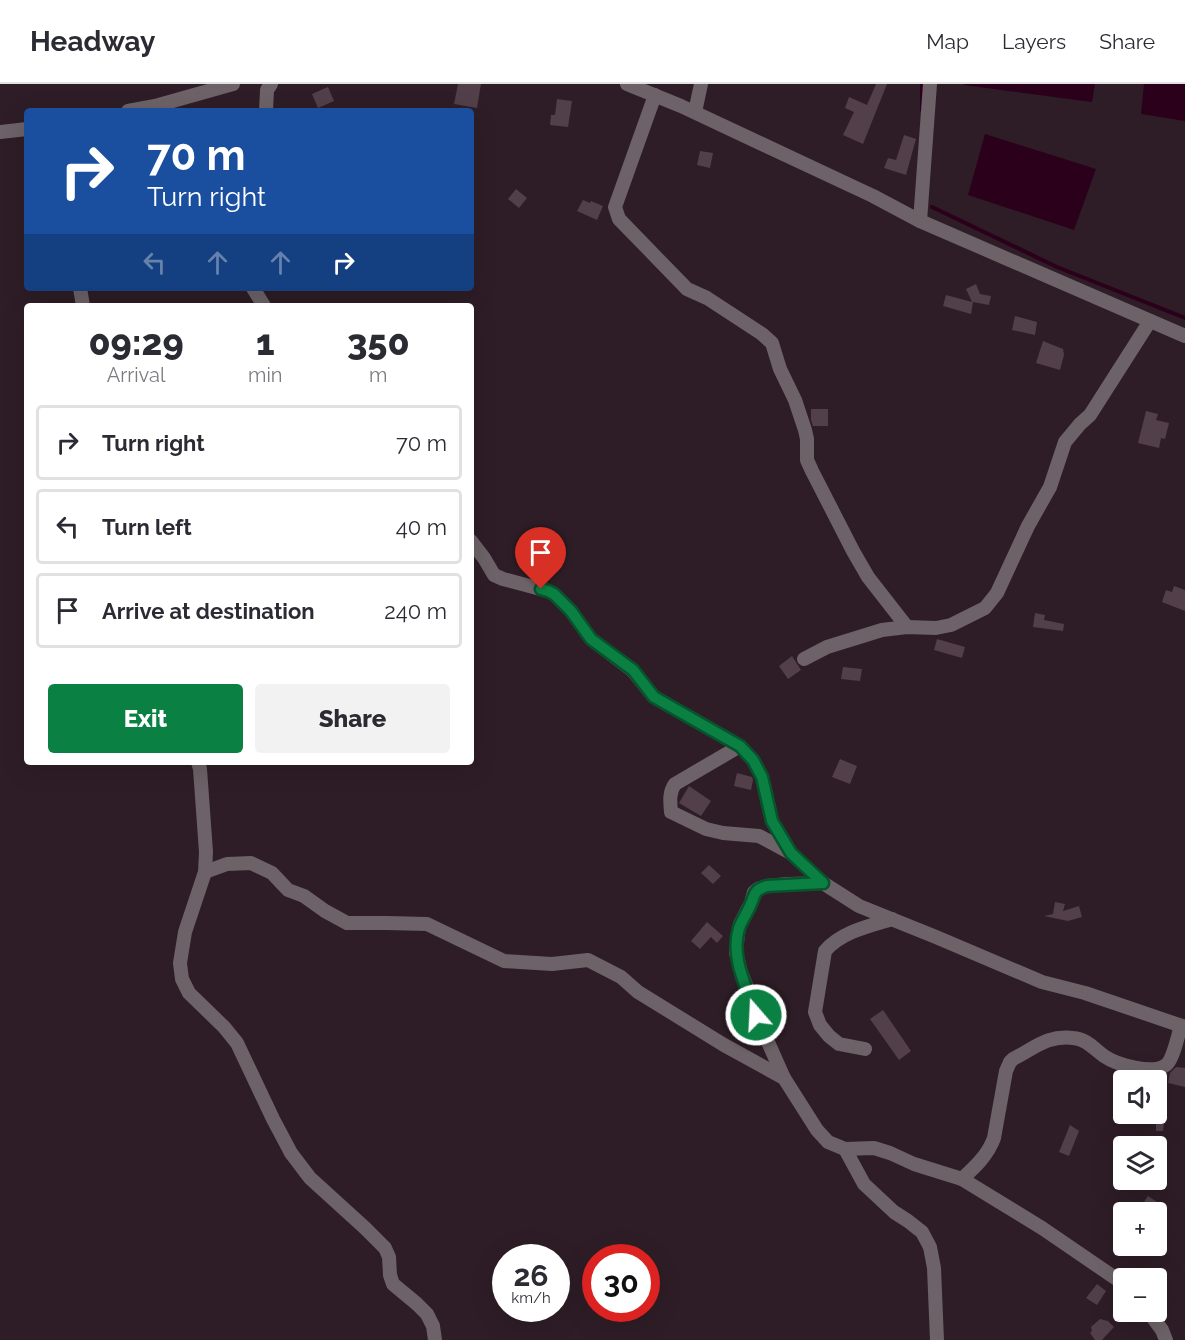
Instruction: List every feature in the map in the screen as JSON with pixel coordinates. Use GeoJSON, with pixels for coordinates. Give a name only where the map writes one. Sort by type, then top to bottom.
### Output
{"type":"FeatureCollection","features":[{"type":"Feature","properties":{"kind":"street"},"geometry":{"type":"LineString","coordinates":[[160,108],[233,84]]}},
{"type":"Feature","properties":{"kind":"street"},"geometry":{"type":"LineString","coordinates":[[267,108],[267,90],[271,84]]}},
{"type":"Feature","properties":{"kind":"street"},"geometry":{"type":"LineString","coordinates":[[627,84],[695,112],[920,220],[1185,336]]}},
{"type":"Feature","properties":{"kind":"street"},"geometry":{"type":"LineString","coordinates":[[695,112],[701,84]]}},
{"type":"Feature","properties":{"kind":"street"},"geometry":{"type":"LineString","coordinates":[[920,220],[930,84]]}},
{"type":"Feature","properties":{"kind":"street"},"geometry":{"type":"LineString","coordinates":[[655,95],[615,207],[619,219],[687,289],[707,298],[772,343],[805,430],[807,460],[812,471],[868,577],[907,627]]}},
{"type":"Feature","properties":{"kind":"street"},"geometry":{"type":"LineString","coordinates":[[0,132],[24,129]]}},
{"type":"Feature","properties":{"kind":"street"},"geometry":{"type":"LineString","coordinates":[[804,659],[827,646],[854,637],[882,630],[907,627],[936,628],[951,625],[985,608],[997,593],[1028,526],[1050,487],[1065,442],[1090,415],[1150,321]]}},
{"type":"Feature","properties":{"kind":"street"},"geometry":{"type":"LineString","coordinates":[[474,545],[494,575],[554,594],[571,611],[591,639],[633,670],[654,697],[740,746],[753,760],[762,777],[772,821],[791,853]]}},
{"type":"Feature","properties":{"kind":"street"},"geometry":{"type":"LineString","coordinates":[[740,746],[675,784],[671,790],[671,812],[706,829],[759,836],[791,853],[823,883],[859,906],[1042,982],[1085,993],[1183,1027],[1166,1066],[1150,1071],[1116,1063],[1106,1058],[1090,1043],[1074,1038],[1047,1040],[1013,1059],[1006,1071],[991,1147],[962,1179]]}},
{"type":"Feature","properties":{"kind":"street"},"geometry":{"type":"LineString","coordinates":[[199,765],[206,852],[205,872],[185,932],[180,963],[182,979],[189,993],[237,1043],[291,1153],[310,1178],[385,1248],[389,1257],[393,1284],[427,1314],[433,1326],[435,1340]]}},
{"type":"Feature","properties":{"kind":"street"},"geometry":{"type":"LineString","coordinates":[[205,872],[227,864],[251,863],[272,873],[288,890],[304,896],[347,923],[427,924],[504,961],[552,964],[588,960],[621,977],[638,992],[723,1045],[784,1078]]}},
{"type":"Feature","properties":{"kind":"street"},"geometry":{"type":"LineString","coordinates":[[823,883],[777,885],[754,892],[740,924],[736,953],[756,1015],[784,1078],[817,1130],[828,1142],[844,1149],[874,1148],[914,1164],[962,1179],[1042,1227],[1113,1276]]}},
{"type":"Feature","properties":{"kind":"street"},"geometry":{"type":"LineString","coordinates":[[865,1049],[839,1044],[820,1026],[815,1012],[825,951],[832,943],[851,932],[892,919]]}},
{"type":"Feature","properties":{"kind":"street"},"geometry":{"type":"LineString","coordinates":[[844,1149],[864,1184],[894,1212],[922,1232],[930,1247],[934,1268],[937,1340]]}},
{"type":"Feature","properties":{"kind":"street"},"geometry":{"type":"LineString","coordinates":[[1156,1322],[1166,1340]]}},
{"type":"Feature","properties":{"kind":"shaded area"},"geometry":{"type":"Polygon","coordinates":[[[964,84],[1095,84],[1092,102],[964,84]]]}},
{"type":"Feature","properties":{"kind":"shaded area"},"geometry":{"type":"Polygon","coordinates":[[[1144,84],[1185,84],[1185,121],[1141,114],[1144,84]]]}},
{"type":"Feature","properties":{"kind":"shaded area"},"geometry":{"type":"Polygon","coordinates":[[[985,134],[1096,169],[1074,230],[968,195],[985,134]]]}},
{"type":"Feature","properties":{"kind":"building"},"geometry":{"type":"Polygon","coordinates":[[[458,84],[481,84],[477,108],[454,104],[458,84]]]}},
{"type":"Feature","properties":{"kind":"building"},"geometry":{"type":"Polygon","coordinates":[[[876,84],[887,84],[863,144],[843,135],[854,112],[845,108],[849,97],[867,105],[876,84]]]}},
{"type":"Feature","properties":{"kind":"building"},"geometry":{"type":"Polygon","coordinates":[[[328,87],[334,101],[318,108],[312,94],[328,87]]]}},
{"type":"Feature","properties":{"kind":"building"},"geometry":{"type":"Polygon","coordinates":[[[557,99],[572,101],[568,127],[550,125],[551,115],[555,115],[557,99]]]}},
{"type":"Feature","properties":{"kind":"building"},"geometry":{"type":"Polygon","coordinates":[[[904,135],[916,139],[906,175],[884,168],[888,158],[896,160],[904,135]]]}},
{"type":"Feature","properties":{"kind":"building"},"geometry":{"type":"Polygon","coordinates":[[[700,151],[713,153],[710,168],[697,165],[700,151]]]}},
{"type":"Feature","properties":{"kind":"building"},"geometry":{"type":"Polygon","coordinates":[[[516,189],[527,198],[519,208],[508,199],[516,189]]]}},
{"type":"Feature","properties":{"kind":"building"},"geometry":{"type":"Polygon","coordinates":[[[583,200],[603,206],[597,220],[577,211],[583,200]]]}},
{"type":"Feature","properties":{"kind":"building"},"geometry":{"type":"Polygon","coordinates":[[[976,284],[980,294],[991,296],[989,305],[973,302],[971,314],[943,306],[946,295],[972,302],[966,289],[976,284]]]}},
{"type":"Feature","properties":{"kind":"building"},"geometry":{"type":"Polygon","coordinates":[[[1015,316],[1037,322],[1035,335],[1012,330],[1015,316]]]}},
{"type":"Feature","properties":{"kind":"building"},"geometry":{"type":"Polygon","coordinates":[[[1043,341],[1063,349],[1064,355],[1060,370],[1036,363],[1043,341]]]}},
{"type":"Feature","properties":{"kind":"building"},"geometry":{"type":"Polygon","coordinates":[[[811,409],[828,409],[828,426],[813,426],[811,409]]]}},
{"type":"Feature","properties":{"kind":"building"},"geometry":{"type":"Polygon","coordinates":[[[1146,411],[1158,414],[1156,420],[1169,423],[1165,439],[1161,438],[1159,448],[1138,443],[1146,411]]]}},
{"type":"Feature","properties":{"kind":"building"},"geometry":{"type":"Polygon","coordinates":[[[1174,586],[1185,590],[1185,611],[1162,602],[1166,590],[1172,592],[1174,586]]]}},
{"type":"Feature","properties":{"kind":"building"},"geometry":{"type":"Polygon","coordinates":[[[1035,613],[1045,615],[1044,620],[1064,624],[1063,631],[1033,627],[1035,613]]]}},
{"type":"Feature","properties":{"kind":"building"},"geometry":{"type":"Polygon","coordinates":[[[937,639],[965,647],[962,658],[934,650],[937,639]]]}},
{"type":"Feature","properties":{"kind":"building"},"geometry":{"type":"Polygon","coordinates":[[[792,656],[801,670],[788,679],[779,666],[792,656]]]}},
{"type":"Feature","properties":{"kind":"building"},"geometry":{"type":"Polygon","coordinates":[[[843,667],[862,669],[860,681],[841,679],[843,667]]]}},
{"type":"Feature","properties":{"kind":"building"},"geometry":{"type":"Polygon","coordinates":[[[840,759],[857,766],[850,784],[832,777],[840,759]]]}},
{"type":"Feature","properties":{"kind":"building"},"geometry":{"type":"Polygon","coordinates":[[[737,773],[752,777],[751,790],[734,786],[737,773]]]}},
{"type":"Feature","properties":{"kind":"building"},"geometry":{"type":"Polygon","coordinates":[[[689,786],[711,801],[701,816],[679,803],[689,786]]]}},
{"type":"Feature","properties":{"kind":"building"},"geometry":{"type":"Polygon","coordinates":[[[709,865],[721,876],[713,884],[701,873],[709,865]]]}},
{"type":"Feature","properties":{"kind":"building"},"geometry":{"type":"Polygon","coordinates":[[[1055,902],[1065,904],[1063,911],[1079,906],[1082,917],[1068,921],[1044,916],[1053,914],[1055,902]]]}},
{"type":"Feature","properties":{"kind":"building"},"geometry":{"type":"Polygon","coordinates":[[[707,922],[723,936],[717,943],[711,937],[700,949],[691,941],[707,922]]]}},
{"type":"Feature","properties":{"kind":"building"},"geometry":{"type":"Polygon","coordinates":[[[883,1010],[911,1051],[899,1060],[870,1019],[883,1010]]]}},
{"type":"Feature","properties":{"kind":"building"},"geometry":{"type":"Polygon","coordinates":[[[1176,1067],[1185,1068],[1185,1087],[1168,1083],[1170,1073],[1176,1067]]]}},
{"type":"Feature","properties":{"kind":"building"},"geometry":{"type":"Polygon","coordinates":[[[1156,1124],[1164,1124],[1163,1131],[1156,1131],[1156,1124]]]}},
{"type":"Feature","properties":{"kind":"building"},"geometry":{"type":"Polygon","coordinates":[[[1070,1125],[1079,1131],[1069,1156],[1059,1152],[1070,1125]]]}},
{"type":"Feature","properties":{"kind":"building"},"geometry":{"type":"Polygon","coordinates":[[[1148,1196],[1157,1202],[1144,1202],[1148,1196]]]}},
{"type":"Feature","properties":{"kind":"building"},"geometry":{"type":"Polygon","coordinates":[[[1097,1284],[1106,1291],[1097,1305],[1086,1298],[1097,1284]]]}},
{"type":"Feature","properties":{"kind":"building"},"geometry":{"type":"Polygon","coordinates":[[[1100,1319],[1108,1321],[1114,1327],[1102,1340],[1095,1340],[1090,1333],[1091,1327],[1100,1319]]]}},
{"type":"Feature","properties":{"kind":"waterway"},"geometry":{"type":"LineString","coordinates":[[922,84],[922,110]]}},
{"type":"Feature","properties":{"kind":"waterway"},"geometry":{"type":"LineString","coordinates":[[932,207],[1057,267],[1185,318]]}},
{"type":"Feature","properties":{"kind":"route"},"geometry":{"type":"LineString","coordinates":[[541,589],[554,594],[571,611],[591,639],[633,670],[654,697],[740,746],[753,760],[762,777],[772,821],[791,853],[823,883],[767,886],[754,892],[740,924],[736,953],[756,1015]]}}]}
